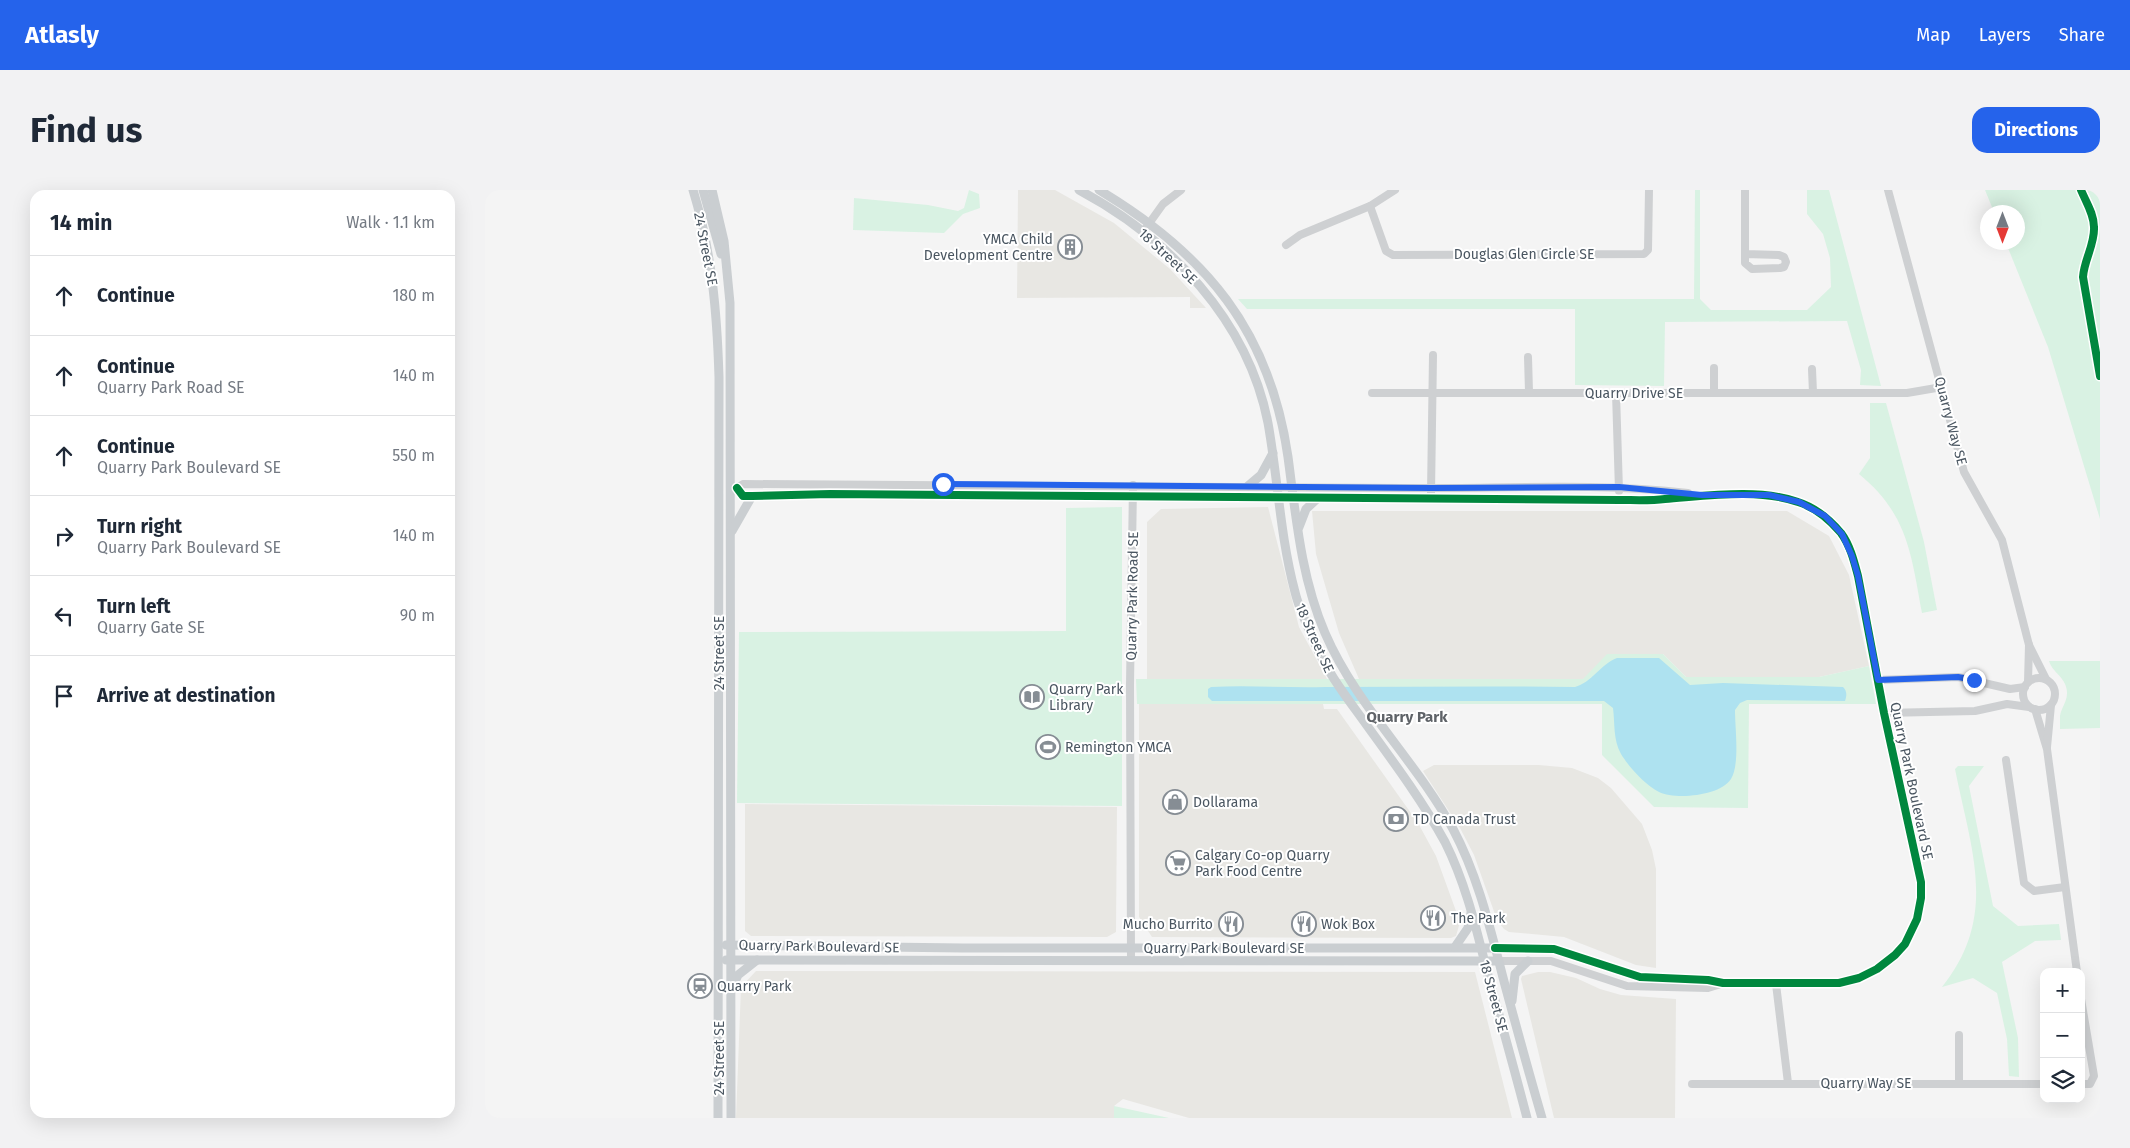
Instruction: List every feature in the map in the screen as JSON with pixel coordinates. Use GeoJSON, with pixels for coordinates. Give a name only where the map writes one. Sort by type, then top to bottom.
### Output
{"type":"FeatureCollection","features":[{"type":"Feature","properties":{"kind":"main road","name":"24 Street SE"},"geometry":{"type":"LineString","coordinates":[[693,190],[707,242],[717,324],[719,1118]]}},
{"type":"Feature","properties":{"kind":"main road"},"geometry":{"type":"LineString","coordinates":[[703,190],[721,252],[727,265]]}},
{"type":"Feature","properties":{"kind":"main road","name":"24 Street SE"},"geometry":{"type":"LineString","coordinates":[[712,190],[720,217],[730,303],[734,488],[731,533],[731,1118]]}},
{"type":"Feature","properties":{"kind":"main road","name":"18 Street SE"},"geometry":{"type":"LineString","coordinates":[[1079,190],[1120,214],[1191,275],[1230,326],[1255,379],[1267,419],[1287,558],[1295,594],[1315,645],[1346,698],[1429,814],[1458,871],[1472,910],[1527,1118]]}},
{"type":"Feature","properties":{"kind":"main road","name":"18 Street SE"},"geometry":{"type":"LineString","coordinates":[[1099,190],[1150,222],[1191,257],[1233,307],[1253,342],[1271,382],[1278,404],[1298,532],[1308,586],[1316,612],[1326,637],[1349,676],[1417,772],[1453,830],[1476,880],[1542,1118]]}},
{"type":"Feature","properties":{"kind":"main road"},"geometry":{"type":"LineString","coordinates":[[1248,486],[1261,475],[1273,453]]}},
{"type":"Feature","properties":{"kind":"main road"},"geometry":{"type":"LineString","coordinates":[[731,533],[752,496]]}},
{"type":"Feature","properties":{"kind":"main road"},"geometry":{"type":"LineString","coordinates":[[1298,532],[1303,514],[1318,498]]}},
{"type":"Feature","properties":{"kind":"main road"},"geometry":{"type":"LineString","coordinates":[[1455,947],[1469,928],[1472,910]]}},
{"type":"Feature","properties":{"kind":"main road","name":"Quarry Park Boulevard SE"},"geometry":{"type":"LineString","coordinates":[[719,944],[963,948],[1495,948]]}},
{"type":"Feature","properties":{"kind":"main road","name":"Quarry Park Boulevard SE"},"geometry":{"type":"LineString","coordinates":[[719,960],[1499,961]]}},
{"type":"Feature","properties":{"kind":"main road"},"geometry":{"type":"LineString","coordinates":[[732,988],[738,975],[757,960]]}},
{"type":"Feature","properties":{"kind":"main road"},"geometry":{"type":"LineString","coordinates":[[1512,1011],[1515,974],[1527,961]]}},
{"type":"Feature","properties":{"kind":"street"},"geometry":{"type":"LineString","coordinates":[[1143,232],[1163,204],[1181,190]]}},
{"type":"Feature","properties":{"kind":"street"},"geometry":{"type":"LineString","coordinates":[[1286,245],[1301,236],[1370,206],[1395,190]]}},
{"type":"Feature","properties":{"kind":"street","name":"Douglas Glen Circle SE"},"geometry":{"type":"LineString","coordinates":[[1370,206],[1386,251],[1393,255],[1644,254],[1648,250],[1649,190]]}},
{"type":"Feature","properties":{"kind":"street"},"geometry":{"type":"LineString","coordinates":[[1745,190],[1745,254],[1745,263],[1752,268],[1780,268],[1784,267],[1786,262],[1784,257],[1779,255],[1745,254]]}},
{"type":"Feature","properties":{"kind":"street","name":"Quarry Way SE"},"geometry":{"type":"LineString","coordinates":[[1888,190],[1964,472],[2002,540],[2029,645],[2046,680]]}},
{"type":"Feature","properties":{"kind":"street"},"geometry":{"type":"LineString","coordinates":[[1430,499],[1432,488],[1433,355]]}},
{"type":"Feature","properties":{"kind":"street"},"geometry":{"type":"LineString","coordinates":[[1528,357],[1529,392]]}},
{"type":"Feature","properties":{"kind":"street"},"geometry":{"type":"LineString","coordinates":[[1713,368],[1714,393]]}},
{"type":"Feature","properties":{"kind":"street"},"geometry":{"type":"LineString","coordinates":[[1811,369],[1813,393]]}},
{"type":"Feature","properties":{"kind":"street","name":"Quarry Drive SE"},"geometry":{"type":"LineString","coordinates":[[1372,393],[1907,393],[1942,388]]}},
{"type":"Feature","properties":{"kind":"street"},"geometry":{"type":"LineString","coordinates":[[1616,392],[1619,500]]}},
{"type":"Feature","properties":{"kind":"street"},"geometry":{"type":"LineString","coordinates":[[1277,487],[743,484],[734,488],[743,496],[1278,497]]}},
{"type":"Feature","properties":{"kind":"street"},"geometry":{"type":"LineString","coordinates":[[971,484],[971,496]]}},
{"type":"Feature","properties":{"kind":"street","name":"Quarry Park Road SE"},"geometry":{"type":"LineString","coordinates":[[1131,960],[1130,685],[1133,485]]}},
{"type":"Feature","properties":{"kind":"street","name":"Quarry Park Boulevard SE"},"geometry":{"type":"LineString","coordinates":[[1277,487],[1619,487],[1702,495],[1769,495],[1799,502],[1825,516],[1842,534],[1852,556],[1858,576],[1884,713],[1921,882],[1921,898],[1912,931],[1895,955],[1877,969],[1859,978],[1839,982],[1776,984],[1723,983],[1708,980],[1641,977],[1554,949],[1495,948]]}},
{"type":"Feature","properties":{"kind":"street","name":"Quarry Park Boulevard SE"},"geometry":{"type":"LineString","coordinates":[[1278,497],[1663,500],[1702,495]]}},
{"type":"Feature","properties":{"kind":"street","name":"Quarry Way SE"},"geometry":{"type":"LineString","coordinates":[[2027,684],[2027,652],[2029,645]]}},
{"type":"Feature","properties":{"kind":"street"},"geometry":{"type":"LineString","coordinates":[[1878,680],[1958,677],[2011,689],[2027,684],[2037,678],[2046,680],[2053,686],[2055,691],[2054,701],[2051,705],[2047,749],[2076,968]]}},
{"type":"Feature","properties":{"kind":"street"},"geometry":{"type":"LineString","coordinates":[[2027,684],[2023,698],[2032,708],[2047,749]]}},
{"type":"Feature","properties":{"kind":"street"},"geometry":{"type":"LineString","coordinates":[[1884,713],[1975,711],[2007,704],[2044,709],[2051,705]]}},
{"type":"Feature","properties":{"kind":"street"},"geometry":{"type":"LineString","coordinates":[[2006,760],[2024,883],[2034,891],[2065,887]]}},
{"type":"Feature","properties":{"kind":"street","name":"Quarry Park Boulevard SE"},"geometry":{"type":"LineString","coordinates":[[1499,961],[1551,961],[1627,986],[1708,988],[1723,983]]}},
{"type":"Feature","properties":{"kind":"street"},"geometry":{"type":"LineString","coordinates":[[1776,984],[1788,1083]]}},
{"type":"Feature","properties":{"kind":"street"},"geometry":{"type":"LineString","coordinates":[[2083,1013],[2094,1076],[2090,1084],[2085,1084]]}},
{"type":"Feature","properties":{"kind":"street"},"geometry":{"type":"LineString","coordinates":[[1959,1035],[1959,1084]]}},
{"type":"Feature","properties":{"kind":"street","name":"Quarry Way SE"},"geometry":{"type":"LineString","coordinates":[[1692,1084],[2040,1084]]}},
{"type":"Feature","properties":{"kind":"shaded area"},"geometry":{"type":"Polygon","coordinates":[[[1018,190],[1055,190],[1114,223],[1170,269],[1206,308],[1190,308],[1190,297],[1017,298],[1018,190]]]}},
{"type":"Feature","properties":{"kind":"shaded area"},"geometry":{"type":"Polygon","coordinates":[[[1268,507],[1299,627],[1327,679],[1147,679],[1147,522],[1161,509],[1268,507]]]}},
{"type":"Feature","properties":{"kind":"shaded area"},"geometry":{"type":"Polygon","coordinates":[[[1312,511],[1787,511],[1829,536],[1849,575],[1869,666],[1819,677],[1686,677],[1663,654],[1583,679],[1359,679],[1339,633],[1316,554],[1312,511]]]}},
{"type":"Feature","properties":{"kind":"shaded area"},"geometry":{"type":"Polygon","coordinates":[[[1139,704],[1323,704],[1324,709],[1337,709],[1418,823],[1436,856],[1460,922],[1456,936],[1451,938],[1152,937],[1139,917],[1139,704]]]}},
{"type":"Feature","properties":{"kind":"shaded area"},"geometry":{"type":"Polygon","coordinates":[[[1434,765],[1539,765],[1572,768],[1598,778],[1611,788],[1642,824],[1652,850],[1656,869],[1656,968],[1636,965],[1564,937],[1509,932],[1504,929],[1497,920],[1474,855],[1460,828],[1423,771],[1434,765]]]}},
{"type":"Feature","properties":{"kind":"shaded area"},"geometry":{"type":"Polygon","coordinates":[[[745,804],[1117,807],[1116,932],[1107,937],[751,936],[745,931],[745,804]]]}},
{"type":"Feature","properties":{"kind":"shaded area"},"geometry":{"type":"Polygon","coordinates":[[[756,971],[1475,972],[1512,1118],[1189,1118],[1123,1099],[1114,1106],[1114,1118],[736,1118],[741,987],[756,971]]]}},
{"type":"Feature","properties":{"kind":"shaded area"},"geometry":{"type":"Polygon","coordinates":[[[1538,972],[1550,972],[1576,978],[1600,989],[1621,995],[1676,999],[1675,1118],[1554,1118],[1521,979],[1522,976],[1538,972]]]}},
{"type":"Feature","properties":{"kind":"green space"},"geometry":{"type":"Polygon","coordinates":[[[969,190],[979,194],[980,208],[963,214],[944,233],[853,230],[854,198],[928,205],[958,211],[964,208],[969,190]]]}},
{"type":"Feature","properties":{"kind":"green space"},"geometry":{"type":"Polygon","coordinates":[[[1695,190],[1700,190],[1700,299],[1711,310],[1807,310],[1831,287],[1830,258],[1823,234],[1807,214],[1807,190],[1829,190],[1881,386],[1860,385],[1861,370],[1847,321],[1665,322],[1664,386],[1575,385],[1575,309],[1247,309],[1238,299],[1694,299],[1695,190]]]}},
{"type":"Feature","properties":{"kind":"green space"},"geometry":{"type":"Polygon","coordinates":[[[1985,190],[2100,190],[2100,519],[2048,347],[2009,250],[2025,250],[2025,205],[1991,205],[1985,190]]]}},
{"type":"Feature","properties":{"kind":"green space"},"geometry":{"type":"Polygon","coordinates":[[[1870,403],[1886,403],[1924,542],[1937,610],[1922,613],[1910,554],[1898,520],[1888,504],[1859,474],[1870,458],[1870,403]]]}},
{"type":"Feature","properties":{"kind":"green space"},"geometry":{"type":"Polygon","coordinates":[[[1122,507],[1122,806],[737,803],[739,632],[1066,631],[1066,508],[1122,507]]]}},
{"type":"Feature","properties":{"kind":"green space"},"geometry":{"type":"Polygon","coordinates":[[[1607,654],[1663,654],[1686,677],[1819,677],[1869,666],[1876,704],[1749,704],[1748,808],[1654,807],[1602,755],[1602,704],[1137,704],[1136,679],[1583,679],[1607,654]]]}},
{"type":"Feature","properties":{"kind":"green space"},"geometry":{"type":"Polygon","coordinates":[[[2049,661],[2100,661],[2100,728],[2060,729],[2060,716],[2067,697],[2067,689],[2064,681],[2052,668],[2049,661]]]}},
{"type":"Feature","properties":{"kind":"green space"},"geometry":{"type":"Polygon","coordinates":[[[1958,766],[1984,766],[1969,786],[1993,906],[2018,926],[2059,924],[2061,940],[2035,941],[2002,962],[2018,1038],[2019,1077],[2009,1076],[2007,1039],[1997,993],[1973,978],[1942,987],[1960,961],[1970,934],[1975,908],[1976,882],[1973,855],[1955,769],[1958,766]]]}},
{"type":"Feature","properties":{"kind":"green space"},"geometry":{"type":"Polygon","coordinates":[[[1114,1106],[1169,1118],[1114,1118],[1114,1106]]]}},
{"type":"Feature","properties":{"kind":"water"},"geometry":{"type":"Polygon","coordinates":[[[1617,658],[1659,658],[1690,685],[1723,683],[1843,687],[1846,697],[1845,701],[1747,700],[1740,703],[1735,710],[1736,756],[1734,773],[1731,779],[1725,785],[1708,793],[1676,796],[1659,792],[1648,785],[1624,759],[1618,749],[1615,737],[1613,708],[1604,701],[1212,701],[1208,697],[1208,689],[1211,687],[1225,686],[1575,687],[1586,682],[1606,664],[1617,658]]]}},
{"type":"Feature","properties":{"kind":"cycle path"},"geometry":{"type":"LineString","coordinates":[[2081,190],[2094,222],[2093,240],[2083,277],[2100,376]]}},
{"type":"Feature","properties":{"kind":"cycle path"},"geometry":{"type":"LineString","coordinates":[[737,488],[743,496],[830,494],[1659,500],[1750,494],[1767,495],[1798,502],[1821,514],[1837,528],[1847,543],[1858,576],[1884,713],[1921,882],[1921,898],[1917,919],[1905,944],[1895,955],[1877,969],[1859,978],[1839,983],[1723,983],[1708,980],[1640,977],[1554,949],[1495,948]]}},
{"type":"Feature","properties":{"kind":"place","name":"YMCA Child Development Centre"},"geometry":{"type":"Point","coordinates":[1070,247]}},
{"type":"Feature","properties":{"kind":"place","name":"Quarry Park Library"},"geometry":{"type":"Point","coordinates":[1032,697]}},
{"type":"Feature","properties":{"kind":"place","name":"Remington YMCA"},"geometry":{"type":"Point","coordinates":[1048,747]}},
{"type":"Feature","properties":{"kind":"place","name":"Dollarama"},"geometry":{"type":"Point","coordinates":[1175,802]}},
{"type":"Feature","properties":{"kind":"place","name":"TD Canada Trust"},"geometry":{"type":"Point","coordinates":[1396,819]}},
{"type":"Feature","properties":{"kind":"place","name":"Calgary Co-op Quarry Park Food Centre"},"geometry":{"type":"Point","coordinates":[1178,863]}},
{"type":"Feature","properties":{"kind":"place","name":"The Park"},"geometry":{"type":"Point","coordinates":[1433,918]}},
{"type":"Feature","properties":{"kind":"place","name":"Mucho Burrito"},"geometry":{"type":"Point","coordinates":[1231,924]}},
{"type":"Feature","properties":{"kind":"place","name":"Wok Box"},"geometry":{"type":"Point","coordinates":[1304,924]}},
{"type":"Feature","properties":{"kind":"place","name":"Quarry Park"},"geometry":{"type":"Point","coordinates":[700,986]}},
{"type":"Feature","properties":{"kind":"district","name":"Quarry Park"},"geometry":{"type":"Point","coordinates":[1407,717]}},
{"type":"Feature","properties":{"kind":"route"},"geometry":{"type":"LineString","coordinates":[[943,484],[1432,488],[1619,487],[1702,495],[1769,495],[1799,502],[1825,516],[1842,534],[1852,556],[1858,576],[1878,680],[1958,677],[1974,680]]}}]}
